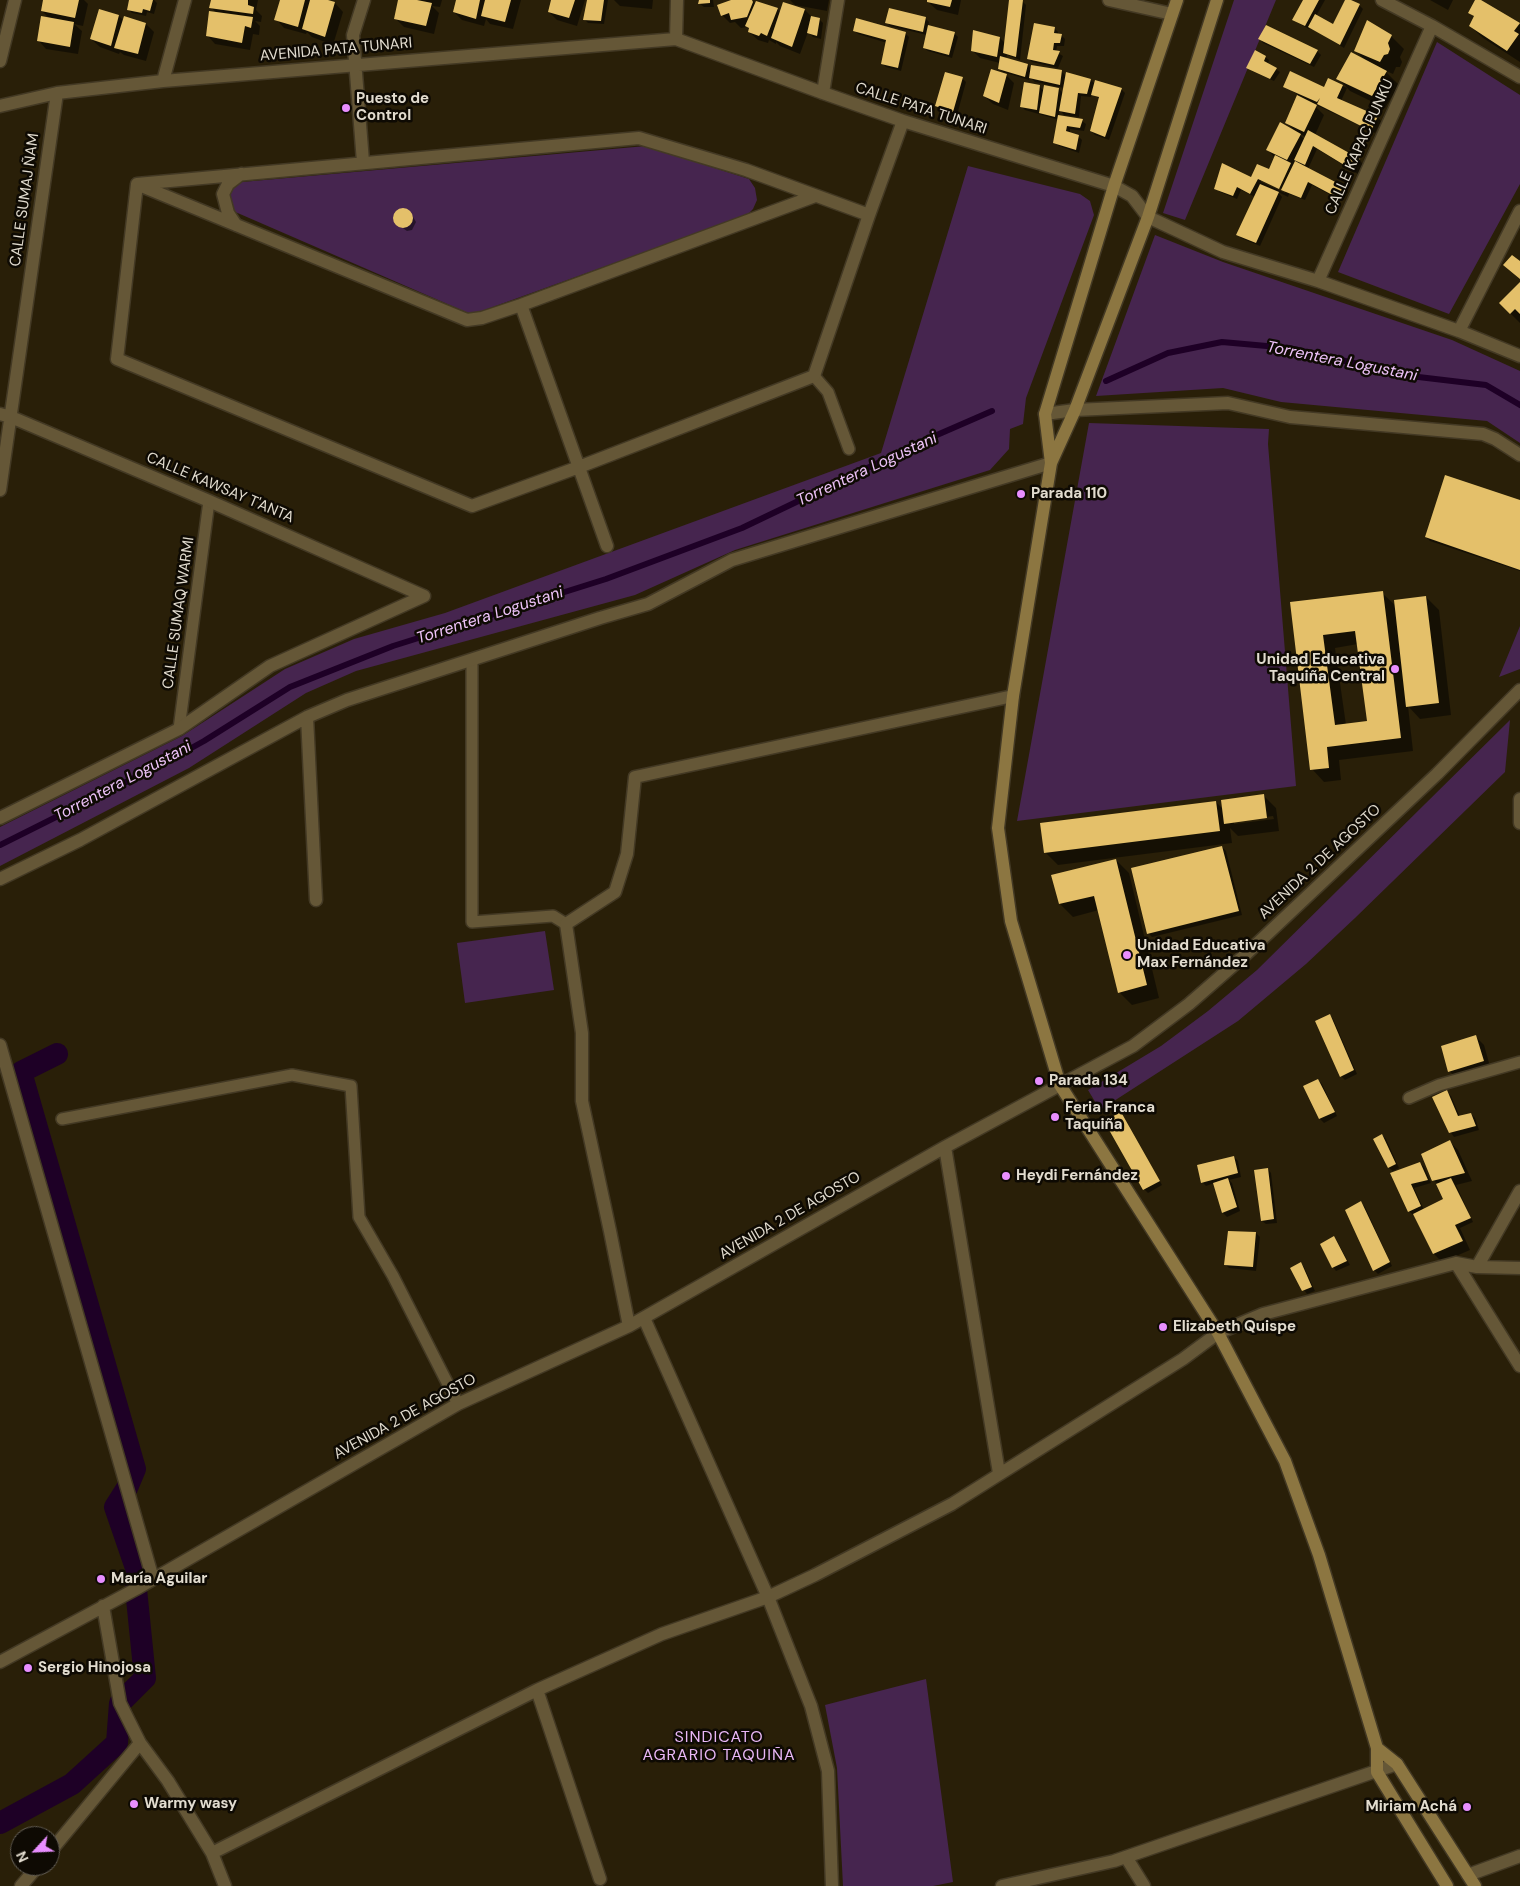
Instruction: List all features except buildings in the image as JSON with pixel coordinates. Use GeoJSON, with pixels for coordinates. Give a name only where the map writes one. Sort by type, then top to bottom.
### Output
{"type":"FeatureCollection","features":[{"type":"Feature","properties":{"kind":"main road"},"geometry":{"type":"LineString","coordinates":[[1051,462],[1045,414],[1114,186],[1177,0]]}},
{"type":"Feature","properties":{"kind":"main road"},"geometry":{"type":"LineString","coordinates":[[1217,0],[1148,217],[1075,410],[1051,462],[1013,696],[998,828],[1011,921],[1060,1085],[1218,1333],[1285,1462],[1319,1556],[1377,1748],[1377,1772],[1447,1886]]}},
{"type":"Feature","properties":{"kind":"main road"},"geometry":{"type":"LineString","coordinates":[[1377,1748],[1396,1764],[1472,1881]]}},
{"type":"Feature","properties":{"kind":"street"},"geometry":{"type":"LineString","coordinates":[[0,61],[15,0]]}},
{"type":"Feature","properties":{"kind":"street"},"geometry":{"type":"LineString","coordinates":[[163,81],[185,0]]}},
{"type":"Feature","properties":{"kind":"street"},"geometry":{"type":"LineString","coordinates":[[363,162],[353,35],[364,0]]}},
{"type":"Feature","properties":{"kind":"street"},"geometry":{"type":"LineString","coordinates":[[676,39],[677,0]]}},
{"type":"Feature","properties":{"kind":"street"},"geometry":{"type":"LineString","coordinates":[[823,93],[838,0]]}},
{"type":"Feature","properties":{"kind":"street"},"geometry":{"type":"LineString","coordinates":[[1109,0],[1172,14]]}},
{"type":"Feature","properties":{"kind":"street"},"geometry":{"type":"LineString","coordinates":[[1382,0],[1432,26],[1520,78]]}},
{"type":"Feature","properties":{"kind":"street","name":"CALLE KAPAC PUNKU"},"geometry":{"type":"LineString","coordinates":[[1318,281],[1432,26]]}},
{"type":"Feature","properties":{"kind":"street","name":"AVENIDA PATA TUNARI"},"geometry":{"type":"LineString","coordinates":[[0,106],[57,93],[163,81],[676,39]]}},
{"type":"Feature","properties":{"kind":"street","name":"CALLE PATA TUNARI"},"geometry":{"type":"LineString","coordinates":[[676,39],[904,121],[1114,186],[1132,196],[1148,217]]}},
{"type":"Feature","properties":{"kind":"street","name":"CALLE SUMAJ ÑAM"},"geometry":{"type":"LineString","coordinates":[[0,490],[6,415],[57,93]]}},
{"type":"Feature","properties":{"kind":"street"},"geometry":{"type":"LineString","coordinates":[[137,184],[117,359],[472,506],[579,467],[814,376],[869,215],[904,121]]}},
{"type":"Feature","properties":{"kind":"street"},"geometry":{"type":"LineString","coordinates":[[137,184],[639,138],[746,170],[869,215]]}},
{"type":"Feature","properties":{"kind":"street"},"geometry":{"type":"LineString","coordinates":[[236,225],[228,213],[223,194],[228,184],[241,174]]}},
{"type":"Feature","properties":{"kind":"street"},"geometry":{"type":"LineString","coordinates":[[137,184],[467,320],[482,318],[521,305],[815,196]]}},
{"type":"Feature","properties":{"kind":"street"},"geometry":{"type":"LineString","coordinates":[[1459,331],[1520,211]]}},
{"type":"Feature","properties":{"kind":"street"},"geometry":{"type":"LineString","coordinates":[[1148,217],[1224,252],[1318,281],[1459,331],[1520,356]]}},
{"type":"Feature","properties":{"kind":"street"},"geometry":{"type":"LineString","coordinates":[[521,305],[607,546]]}},
{"type":"Feature","properties":{"kind":"street"},"geometry":{"type":"LineString","coordinates":[[1045,414],[1075,410],[1228,403],[1290,417],[1483,434],[1495,439],[1520,455]]}},
{"type":"Feature","properties":{"kind":"street","name":"CALLE KAWSAY T'ANTA"},"geometry":{"type":"LineString","coordinates":[[6,415],[209,500],[424,596],[270,666],[179,729]]}},
{"type":"Feature","properties":{"kind":"street"},"geometry":{"type":"LineString","coordinates":[[0,879],[80,840],[307,717],[347,700],[648,604],[732,560],[1051,462]]}},
{"type":"Feature","properties":{"kind":"street","name":"AVENIDA 2 DE AGOSTO"},"geometry":{"type":"LineString","coordinates":[[0,1662],[153,1579],[458,1404],[644,1318],[945,1148],[1132,1046],[1189,1004],[1244,956],[1437,774],[1520,690]]}},
{"type":"Feature","properties":{"kind":"street"},"geometry":{"type":"LineString","coordinates":[[628,1326],[582,1101],[582,1033],[566,924],[615,892],[627,854],[635,777],[1013,696]]}},
{"type":"Feature","properties":{"kind":"street"},"geometry":{"type":"LineString","coordinates":[[307,717],[316,900]]}},
{"type":"Feature","properties":{"kind":"street"},"geometry":{"type":"LineString","coordinates":[[0,818],[179,729]]}},
{"type":"Feature","properties":{"kind":"street"},"geometry":{"type":"LineString","coordinates":[[1520,798],[1520,823]]}},
{"type":"Feature","properties":{"kind":"street"},"geometry":{"type":"LineString","coordinates":[[0,1045],[153,1579]]}},
{"type":"Feature","properties":{"kind":"street"},"geometry":{"type":"LineString","coordinates":[[945,1148],[999,1473]]}},
{"type":"Feature","properties":{"kind":"street"},"geometry":{"type":"LineString","coordinates":[[1477,1267],[1520,1191]]}},
{"type":"Feature","properties":{"kind":"street"},"geometry":{"type":"LineString","coordinates":[[1456,1263],[1520,1366]]}},
{"type":"Feature","properties":{"kind":"street"},"geometry":{"type":"LineString","coordinates":[[212,1853],[537,1690],[662,1634],[768,1597],[952,1504],[1183,1359],[1218,1333],[1263,1314],[1456,1263],[1477,1267],[1520,1268]]}},
{"type":"Feature","properties":{"kind":"street"},"geometry":{"type":"LineString","coordinates":[[644,1318],[768,1597],[811,1706],[828,1771],[832,1886]]}},
{"type":"Feature","properties":{"kind":"street"},"geometry":{"type":"LineString","coordinates":[[103,1606],[120,1703],[140,1743],[168,1781],[212,1853],[226,1886]]}},
{"type":"Feature","properties":{"kind":"street"},"geometry":{"type":"LineString","coordinates":[[537,1690],[600,1879]]}},
{"type":"Feature","properties":{"kind":"street"},"geometry":{"type":"LineString","coordinates":[[60,1840],[140,1743]]}},
{"type":"Feature","properties":{"kind":"street"},"geometry":{"type":"LineString","coordinates":[[1002,1886],[1126,1857],[1396,1764]]}},
{"type":"Feature","properties":{"kind":"street"},"geometry":{"type":"LineString","coordinates":[[1472,1881],[1520,1856]]}},
{"type":"Feature","properties":{"kind":"street"},"geometry":{"type":"LineString","coordinates":[[1126,1857],[1144,1886]]}},
{"type":"Feature","properties":{"kind":"street"},"geometry":{"type":"LineString","coordinates":[[21,1886],[30,1876]]}},
{"type":"Feature","properties":{"kind":"lane"},"geometry":{"type":"LineString","coordinates":[[814,376],[828,392],[849,449]]}},
{"type":"Feature","properties":{"kind":"lane","name":"CALLE SUMAQ WARMI"},"geometry":{"type":"LineString","coordinates":[[179,729],[209,500]]}},
{"type":"Feature","properties":{"kind":"lane"},"geometry":{"type":"LineString","coordinates":[[472,660],[472,922],[553,916],[566,924]]}},
{"type":"Feature","properties":{"kind":"lane"},"geometry":{"type":"LineString","coordinates":[[1409,1098],[1439,1085],[1520,1062]]}},
{"type":"Feature","properties":{"kind":"lane"},"geometry":{"type":"LineString","coordinates":[[62,1119],[292,1075],[352,1086],[358,1217],[393,1276],[458,1404]]}},
{"type":"Feature","properties":{"kind":"shaded area"},"geometry":{"type":"Polygon","coordinates":[[[1234,0],[1276,0],[1185,220],[1163,213],[1234,0]]]}},
{"type":"Feature","properties":{"kind":"shaded area"},"geometry":{"type":"Polygon","coordinates":[[[1437,42],[1520,95],[1520,184],[1449,314],[1338,272],[1437,42]]]}},
{"type":"Feature","properties":{"kind":"shaded area"},"geometry":{"type":"Polygon","coordinates":[[[646,146],[749,179],[755,188],[757,200],[753,209],[747,215],[479,312],[468,313],[233,211],[229,194],[234,186],[242,182],[646,146]]]}},
{"type":"Feature","properties":{"kind":"shaded area"},"geometry":{"type":"Polygon","coordinates":[[[968,166],[1080,194],[1090,201],[1094,215],[1026,398],[1023,424],[1010,429],[1009,449],[990,470],[735,550],[635,595],[356,671],[306,693],[189,768],[0,866],[0,827],[182,736],[285,669],[354,639],[445,613],[881,453],[968,166]]]}},
{"type":"Feature","properties":{"kind":"shaded area"},"geometry":{"type":"Polygon","coordinates":[[[1155,235],[1223,262],[1452,340],[1520,371],[1520,443],[1487,421],[1281,402],[1223,388],[1096,396],[1155,235]]]}},
{"type":"Feature","properties":{"kind":"shaded area"},"geometry":{"type":"Polygon","coordinates":[[[1089,423],[1269,429],[1268,444],[1296,786],[1017,821],[1089,423]]]}},
{"type":"Feature","properties":{"kind":"shaded area"},"geometry":{"type":"Polygon","coordinates":[[[1520,626],[1520,669],[1499,677],[1520,626]]]}},
{"type":"Feature","properties":{"kind":"shaded area"},"geometry":{"type":"Polygon","coordinates":[[[1510,720],[1505,772],[1355,918],[1306,964],[1238,1021],[1100,1110],[1088,1090],[1161,1046],[1208,1011],[1257,970],[1510,720]]]}},
{"type":"Feature","properties":{"kind":"shaded area"},"geometry":{"type":"Polygon","coordinates":[[[545,931],[554,990],[465,1003],[457,943],[545,931]]]}},
{"type":"Feature","properties":{"kind":"shaded area"},"geometry":{"type":"Polygon","coordinates":[[[926,1679],[953,1882],[933,1886],[843,1886],[837,1768],[825,1705],[926,1679]]]}},
{"type":"Feature","properties":{"kind":"waterway","name":"Torrentera Logustani"},"geometry":{"type":"LineString","coordinates":[[1106,381],[1168,353],[1222,342],[1289,348],[1410,376],[1486,385],[1520,405]]}},
{"type":"Feature","properties":{"kind":"waterway","name":"Torrentera Logustani"},"geometry":{"type":"LineString","coordinates":[[0,845],[168,761],[204,741],[290,687],[393,646],[606,579],[742,528],[930,438],[992,411]]}},
{"type":"Feature","properties":{"kind":"waterway"},"geometry":{"type":"LineString","coordinates":[[0,1823],[72,1784],[117,1743],[120,1703],[145,1678],[136,1589],[137,1571],[115,1507],[127,1488],[135,1469],[21,1072],[57,1054]]}},
{"type":"Feature","properties":{"kind":"place","name":"Puesto de Control"},"geometry":{"type":"Point","coordinates":[346,108]}},
{"type":"Feature","properties":{"kind":"place","name":"Parada 110"},"geometry":{"type":"Point","coordinates":[1021,494]}},
{"type":"Feature","properties":{"kind":"place","name":"Unidad Educativa Taquiña Central"},"geometry":{"type":"Point","coordinates":[1395,669]}},
{"type":"Feature","properties":{"kind":"place","name":"Unidad Educativa Max Fernández"},"geometry":{"type":"Point","coordinates":[1127,955]}},
{"type":"Feature","properties":{"kind":"place","name":"Parada 134"},"geometry":{"type":"Point","coordinates":[1039,1081]}},
{"type":"Feature","properties":{"kind":"place","name":"Feria Franca Taquiña"},"geometry":{"type":"Point","coordinates":[1055,1117]}},
{"type":"Feature","properties":{"kind":"place","name":"Heydi Fernández"},"geometry":{"type":"Point","coordinates":[1006,1176]}},
{"type":"Feature","properties":{"kind":"place","name":"Elizabeth Quispe"},"geometry":{"type":"Point","coordinates":[1163,1327]}},
{"type":"Feature","properties":{"kind":"place","name":"María Aguilar"},"geometry":{"type":"Point","coordinates":[101,1579]}},
{"type":"Feature","properties":{"kind":"place","name":"Sergio Hinojosa"},"geometry":{"type":"Point","coordinates":[28,1668]}},
{"type":"Feature","properties":{"kind":"place","name":"Warmy wasy"},"geometry":{"type":"Point","coordinates":[134,1804]}},
{"type":"Feature","properties":{"kind":"place","name":"Miriam Achá"},"geometry":{"type":"Point","coordinates":[1467,1807]}},
{"type":"Feature","properties":{"kind":"district","name":"SINDICATO AGRARIO TAQUIÑA"},"geometry":{"type":"Point","coordinates":[719,1747]}}]}
